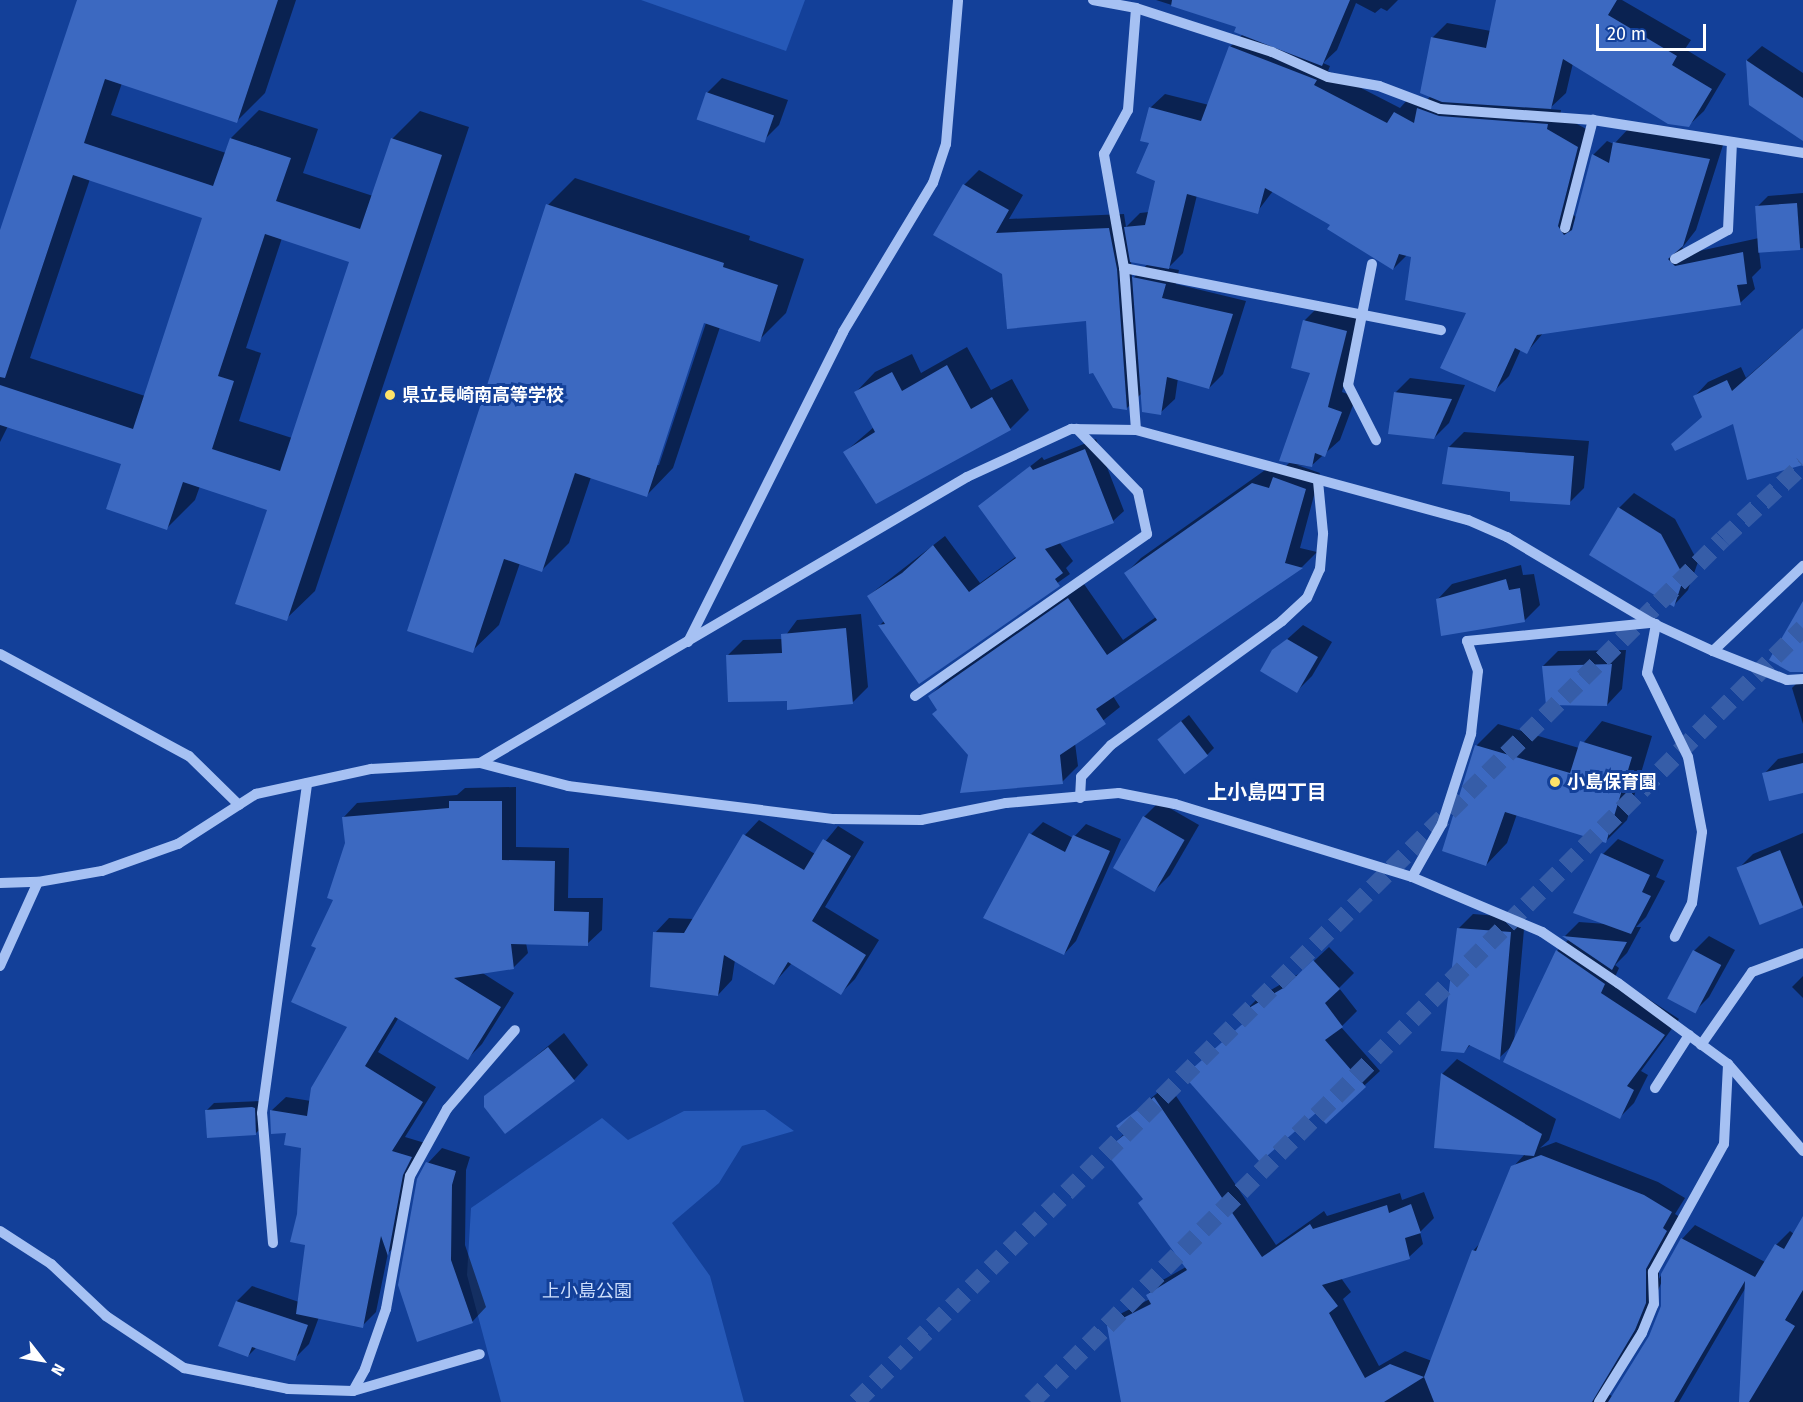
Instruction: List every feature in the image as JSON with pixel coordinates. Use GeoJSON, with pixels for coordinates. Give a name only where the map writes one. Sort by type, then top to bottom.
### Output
{"type":"FeatureCollection","features":[{"type":"Feature","properties":{"kind":"street"},"geometry":{"type":"LineString","coordinates":[[688,642],[843,332],[933,183],[946,144],[958,0]]}},
{"type":"Feature","properties":{"kind":"street"},"geometry":{"type":"LineString","coordinates":[[1093,0],[1136,8],[1272,52],[1328,77],[1379,86],[1440,110],[1593,120],[1803,153]]}},
{"type":"Feature","properties":{"kind":"street"},"geometry":{"type":"LineString","coordinates":[[1136,8],[1128,110],[1104,154],[1124,268],[1136,430]]}},
{"type":"Feature","properties":{"kind":"street"},"geometry":{"type":"LineString","coordinates":[[1565,228],[1593,120]]}},
{"type":"Feature","properties":{"kind":"street"},"geometry":{"type":"LineString","coordinates":[[1675,260],[1728,230],[1732,142]]}},
{"type":"Feature","properties":{"kind":"street"},"geometry":{"type":"LineString","coordinates":[[1372,264],[1348,385],[1376,440]]}},
{"type":"Feature","properties":{"kind":"street"},"geometry":{"type":"LineString","coordinates":[[1124,268],[1441,330]]}},
{"type":"Feature","properties":{"kind":"street"},"geometry":{"type":"LineString","coordinates":[[915,696],[1147,534],[1138,492],[1077,429]]}},
{"type":"Feature","properties":{"kind":"street"},"geometry":{"type":"LineString","coordinates":[[480,763],[967,477],[1077,429],[1136,430],[1468,520],[1507,537],[1654,623],[1713,651],[1787,680],[1803,679]]}},
{"type":"Feature","properties":{"kind":"street"},"geometry":{"type":"LineString","coordinates":[[1080,798],[1081,777],[1097,757],[1173,697],[1282,621],[1307,598],[1320,569],[1323,533],[1318,481]]}},
{"type":"Feature","properties":{"kind":"street"},"geometry":{"type":"LineString","coordinates":[[1713,651],[1803,566]]}},
{"type":"Feature","properties":{"kind":"street"},"geometry":{"type":"LineString","coordinates":[[1412,877],[1442,824],[1471,734],[1478,671],[1467,641],[1654,623]]}},
{"type":"Feature","properties":{"kind":"street"},"geometry":{"type":"LineString","coordinates":[[1654,623],[1647,673],[1688,757],[1702,832],[1692,903],[1675,937]]}},
{"type":"Feature","properties":{"kind":"street"},"geometry":{"type":"LineString","coordinates":[[0,654],[189,756],[239,805]]}},
{"type":"Feature","properties":{"kind":"street"},"geometry":{"type":"LineString","coordinates":[[0,883],[39,882],[102,871],[178,844],[256,794],[371,769],[480,763],[568,786],[834,819],[921,820],[1006,803],[1119,794],[1175,804],[1412,877],[1542,932],[1728,1064],[1803,1151]]}},
{"type":"Feature","properties":{"kind":"street"},"geometry":{"type":"LineString","coordinates":[[273,1243],[262,1113],[307,783]]}},
{"type":"Feature","properties":{"kind":"street"},"geometry":{"type":"LineString","coordinates":[[0,966],[39,882]]}},
{"type":"Feature","properties":{"kind":"street"},"geometry":{"type":"LineString","coordinates":[[1701,1045],[1752,972],[1803,952]]}},
{"type":"Feature","properties":{"kind":"street"},"geometry":{"type":"LineString","coordinates":[[353,1391],[365,1369],[386,1309],[410,1176],[447,1109],[515,1030]]}},
{"type":"Feature","properties":{"kind":"street"},"geometry":{"type":"LineString","coordinates":[[1656,1088],[1689,1035]]}},
{"type":"Feature","properties":{"kind":"street"},"geometry":{"type":"LineString","coordinates":[[1599,1402],[1642,1333],[1654,1304],[1653,1272],[1724,1144],[1728,1064]]}},
{"type":"Feature","properties":{"kind":"street"},"geometry":{"type":"LineString","coordinates":[[0,1231],[51,1264],[106,1316],[184,1368],[288,1389],[353,1391],[480,1354]]}},
{"type":"Feature","properties":{"kind":"green space"},"geometry":{"type":"Polygon","coordinates":[[[641,0],[805,0],[786,51],[641,0]]]}},
{"type":"Feature","properties":{"kind":"green space","name":"上小島公園"},"geometry":{"type":"Polygon","coordinates":[[[765,1110],[794,1131],[742,1146],[719,1183],[672,1223],[710,1276],[744,1402],[501,1402],[467,1275],[471,1208],[602,1118],[628,1140],[684,1111],[765,1110]]]}},
{"type":"Feature","properties":{"kind":"building"},"geometry":{"type":"Polygon","coordinates":[[[77,0],[278,0],[237,123],[105,79],[84,143],[213,186],[230,138],[291,158],[276,201],[360,229],[391,138],[442,155],[287,621],[235,604],[267,510],[183,482],[167,530],[106,509],[121,464],[0,425],[0,385],[133,429],[202,218],[73,175],[5,378],[0,377],[0,230],[77,0]],[[265,234],[218,376],[234,381],[212,449],[280,471],[349,262],[265,234]]]}},
{"type":"Feature","properties":{"kind":"building"},"geometry":{"type":"Polygon","coordinates":[[[1172,0],[1350,0],[1322,66],[1234,32],[1236,27],[1171,6],[1172,0]]]}},
{"type":"Feature","properties":{"kind":"building"},"geometry":{"type":"Polygon","coordinates":[[[1496,0],[1617,0],[1608,15],[1677,56],[1672,65],[1712,89],[1689,127],[1668,124],[1563,59],[1551,109],[1442,102],[1420,93],[1431,37],[1486,48],[1496,0]]]}},
{"type":"Feature","properties":{"kind":"building"},"geometry":{"type":"Polygon","coordinates":[[[1229,46],[1317,80],[1314,85],[1387,123],[1394,112],[1414,123],[1417,108],[1439,116],[1548,124],[1547,129],[1578,147],[1558,226],[1564,235],[1572,230],[1592,154],[1609,163],[1613,142],[1710,159],[1683,246],[1668,259],[1675,266],[1743,252],[1747,284],[1737,285],[1741,305],[1537,335],[1527,354],[1515,348],[1495,392],[1440,368],[1466,313],[1405,300],[1411,257],[1399,254],[1393,270],[1327,229],[1330,225],[1265,188],[1258,214],[1187,194],[1169,269],[1130,262],[1124,227],[1145,225],[1155,181],[1136,173],[1149,143],[1140,141],[1149,107],[1201,121],[1229,46]]]}},
{"type":"Feature","properties":{"kind":"building"},"geometry":{"type":"Polygon","coordinates":[[[1746,60],[1803,98],[1803,141],[1749,105],[1746,60]]]}},
{"type":"Feature","properties":{"kind":"building"},"geometry":{"type":"Polygon","coordinates":[[[706,92],[774,115],[765,143],[697,119],[706,92]]]}},
{"type":"Feature","properties":{"kind":"building"},"geometry":{"type":"Polygon","coordinates":[[[963,184],[1009,210],[996,233],[1109,228],[1117,269],[1127,410],[1113,408],[1093,373],[1089,374],[1086,321],[1007,329],[1002,274],[933,235],[963,184]]]}},
{"type":"Feature","properties":{"kind":"building"},"geometry":{"type":"Polygon","coordinates":[[[1797,203],[1800,250],[1758,253],[1755,206],[1797,203]]]}},
{"type":"Feature","properties":{"kind":"building"},"geometry":{"type":"Polygon","coordinates":[[[546,204],[724,263],[723,267],[778,285],[760,342],[704,323],[647,497],[575,473],[542,572],[504,559],[473,653],[407,631],[546,204]]]}},
{"type":"Feature","properties":{"kind":"building"},"geometry":{"type":"Polygon","coordinates":[[[1132,277],[1166,284],[1162,298],[1233,314],[1209,389],[1167,377],[1161,415],[1142,412],[1132,277]]]}},
{"type":"Feature","properties":{"kind":"building"},"geometry":{"type":"Polygon","coordinates":[[[1303,320],[1347,331],[1328,407],[1342,412],[1325,457],[1315,453],[1312,467],[1279,461],[1310,373],[1291,368],[1303,320]]]}},
{"type":"Feature","properties":{"kind":"building"},"geometry":{"type":"Polygon","coordinates":[[[1803,328],[1803,465],[1747,480],[1733,424],[1675,451],[1671,444],[1702,417],[1693,396],[1727,380],[1732,391],[1803,328]]]}},
{"type":"Feature","properties":{"kind":"building"},"geometry":{"type":"Polygon","coordinates":[[[947,365],[971,409],[992,397],[1011,430],[876,504],[843,452],[875,432],[854,392],[892,372],[902,391],[947,365]]]}},
{"type":"Feature","properties":{"kind":"building"},"geometry":{"type":"Polygon","coordinates":[[[1394,392],[1452,399],[1434,439],[1388,434],[1394,392]]]}},
{"type":"Feature","properties":{"kind":"building"},"geometry":{"type":"Polygon","coordinates":[[[1448,447],[1574,456],[1570,505],[1510,501],[1510,492],[1442,484],[1448,447]]]}},
{"type":"Feature","properties":{"kind":"building"},"geometry":{"type":"Polygon","coordinates":[[[1085,449],[1114,523],[1045,549],[1063,573],[1055,579],[1060,586],[919,684],[878,625],[885,624],[867,596],[902,573],[933,545],[969,592],[1016,558],[978,506],[1030,466],[1033,470],[1085,449]]]}},
{"type":"Feature","properties":{"kind":"building"},"geometry":{"type":"Polygon","coordinates":[[[1273,477],[1306,489],[1285,563],[1303,568],[1096,709],[1106,724],[1060,755],[1063,784],[960,793],[968,755],[932,714],[937,710],[928,696],[1068,598],[1107,655],[1157,620],[1124,573],[1252,483],[1269,488],[1273,477]]]}},
{"type":"Feature","properties":{"kind":"building"},"geometry":{"type":"Polygon","coordinates":[[[1618,507],[1661,534],[1684,577],[1674,607],[1589,555],[1618,507]]]}},
{"type":"Feature","properties":{"kind":"building"},"geometry":{"type":"Polygon","coordinates":[[[1506,579],[1509,590],[1520,588],[1525,622],[1441,636],[1436,599],[1506,579]]]}},
{"type":"Feature","properties":{"kind":"building"},"geometry":{"type":"Polygon","coordinates":[[[1803,601],[1803,672],[1790,672],[1769,660],[1803,601]]]}},
{"type":"Feature","properties":{"kind":"building"},"geometry":{"type":"Polygon","coordinates":[[[846,628],[853,704],[787,710],[787,701],[728,702],[726,655],[782,653],[781,634],[846,628]]]}},
{"type":"Feature","properties":{"kind":"building"},"geometry":{"type":"Polygon","coordinates":[[[1287,639],[1318,657],[1297,693],[1260,671],[1272,650],[1287,639]]]}},
{"type":"Feature","properties":{"kind":"building"},"geometry":{"type":"Polygon","coordinates":[[[1612,664],[1607,706],[1546,705],[1542,666],[1612,664]]]}},
{"type":"Feature","properties":{"kind":"building"},"geometry":{"type":"Polygon","coordinates":[[[1181,721],[1208,756],[1184,774],[1157,739],[1181,721]]]}},
{"type":"Feature","properties":{"kind":"building"},"geometry":{"type":"Polygon","coordinates":[[[1580,741],[1632,757],[1606,843],[1505,812],[1486,866],[1442,851],[1475,745],[1570,773],[1580,741]]]}},
{"type":"Feature","properties":{"kind":"building"},"geometry":{"type":"Polygon","coordinates":[[[1803,763],[1803,793],[1769,801],[1762,773],[1803,763]]]}},
{"type":"Feature","properties":{"kind":"building"},"geometry":{"type":"Polygon","coordinates":[[[449,801],[502,801],[502,860],[555,861],[554,911],[589,912],[588,946],[511,944],[514,969],[454,978],[501,1007],[468,1060],[395,1017],[365,1066],[423,1102],[392,1151],[412,1157],[403,1175],[388,1256],[381,1236],[363,1328],[296,1314],[305,1245],[290,1242],[297,1214],[301,1148],[284,1145],[286,1133],[271,1134],[270,1110],[307,1116],[311,1088],[347,1027],[291,1002],[316,948],[311,946],[333,900],[327,898],[345,843],[342,817],[449,808],[449,801]]]}},
{"type":"Feature","properties":{"kind":"building"},"geometry":{"type":"Polygon","coordinates":[[[1143,816],[1185,840],[1155,892],[1113,868],[1143,816]]]}},
{"type":"Feature","properties":{"kind":"building"},"geometry":{"type":"Polygon","coordinates":[[[1029,833],[1065,852],[1073,835],[1110,851],[1064,955],[983,918],[1029,833]]]}},
{"type":"Feature","properties":{"kind":"building"},"geometry":{"type":"Polygon","coordinates":[[[743,834],[804,870],[823,839],[851,856],[812,921],[866,955],[841,995],[788,962],[774,985],[724,955],[718,996],[650,987],[653,932],[684,933],[743,834]]]}},
{"type":"Feature","properties":{"kind":"building"},"geometry":{"type":"Polygon","coordinates":[[[1780,850],[1803,908],[1760,925],[1736,868],[1780,850]]]}},
{"type":"Feature","properties":{"kind":"building"},"geometry":{"type":"Polygon","coordinates":[[[1601,853],[1650,875],[1642,892],[1651,896],[1631,934],[1573,913],[1601,853]]]}},
{"type":"Feature","properties":{"kind":"building"},"geometry":{"type":"Polygon","coordinates":[[[1457,928],[1511,932],[1500,1060],[1469,1045],[1464,1053],[1441,1051],[1457,928]]]}},
{"type":"Feature","properties":{"kind":"building"},"geometry":{"type":"Polygon","coordinates":[[[1562,936],[1627,942],[1612,970],[1562,936]]]}},
{"type":"Feature","properties":{"kind":"building"},"geometry":{"type":"Polygon","coordinates":[[[1556,950],[1605,984],[1601,993],[1665,1035],[1627,1086],[1634,1090],[1620,1119],[1503,1062],[1556,950]]]}},
{"type":"Feature","properties":{"kind":"building"},"geometry":{"type":"Polygon","coordinates":[[[1693,950],[1721,965],[1695,1014],[1667,999],[1693,950]]]}},
{"type":"Feature","properties":{"kind":"building"},"geometry":{"type":"Polygon","coordinates":[[[1313,960],[1340,989],[1325,1003],[1343,1027],[1325,1040],[1366,1087],[1326,1124],[1316,1113],[1260,1162],[1184,1076],[1247,1020],[1242,1012],[1285,987],[1313,960]]]}},
{"type":"Feature","properties":{"kind":"building"},"geometry":{"type":"Polygon","coordinates":[[[548,1047],[575,1081],[505,1134],[484,1107],[484,1096],[548,1047]]]}},
{"type":"Feature","properties":{"kind":"building"},"geometry":{"type":"Polygon","coordinates":[[[1441,1073],[1542,1134],[1534,1156],[1434,1148],[1441,1073]]]}},
{"type":"Feature","properties":{"kind":"building"},"geometry":{"type":"Polygon","coordinates":[[[1154,1097],[1262,1257],[1310,1224],[1313,1229],[1387,1205],[1389,1213],[1411,1204],[1421,1233],[1405,1238],[1410,1259],[1322,1285],[1338,1306],[1329,1313],[1365,1378],[1390,1364],[1424,1377],[1384,1402],[1121,1402],[1107,1326],[1151,1304],[1146,1295],[1187,1270],[1138,1203],[1143,1199],[1104,1151],[1124,1135],[1116,1126],[1154,1097]]]}},
{"type":"Feature","properties":{"kind":"building"},"geometry":{"type":"Polygon","coordinates":[[[255,1108],[256,1135],[207,1138],[205,1110],[255,1108]]]}},
{"type":"Feature","properties":{"kind":"building"},"geometry":{"type":"Polygon","coordinates":[[[1541,1155],[1644,1195],[1672,1212],[1663,1228],[1667,1231],[1646,1269],[1646,1303],[1635,1330],[1592,1402],[1434,1402],[1424,1377],[1472,1250],[1476,1251],[1511,1166],[1541,1155]]]}},
{"type":"Feature","properties":{"kind":"building"},"geometry":{"type":"Polygon","coordinates":[[[426,1162],[456,1171],[452,1185],[451,1260],[473,1323],[417,1342],[398,1285],[417,1179],[426,1162]]]}},
{"type":"Feature","properties":{"kind":"building"},"geometry":{"type":"Polygon","coordinates":[[[1803,1216],[1803,1290],[1785,1320],[1795,1326],[1749,1402],[1739,1402],[1745,1281],[1674,1402],[1608,1402],[1649,1336],[1661,1306],[1661,1274],[1681,1238],[1755,1277],[1775,1244],[1784,1249],[1803,1216]]]}},
{"type":"Feature","properties":{"kind":"building"},"geometry":{"type":"Polygon","coordinates":[[[236,1301],[308,1325],[295,1361],[252,1347],[248,1357],[218,1346],[236,1301]]]}},
{"type":"Feature","properties":{"kind":"tunnel"},"geometry":{"type":"LineString","coordinates":[[856,1402],[1723,539],[1803,465]]}},
{"type":"Feature","properties":{"kind":"tunnel"},"geometry":{"type":"LineString","coordinates":[[1031,1402],[1803,628]]}},
{"type":"Feature","properties":{"kind":"place","name":"県立長崎南高等学校"},"geometry":{"type":"Point","coordinates":[390,395]}},
{"type":"Feature","properties":{"kind":"place","name":"小島保育園"},"geometry":{"type":"Point","coordinates":[1555,782]}},
{"type":"Feature","properties":{"kind":"district","name":"上小島四丁目"},"geometry":{"type":"Point","coordinates":[1267,792]}}]}
